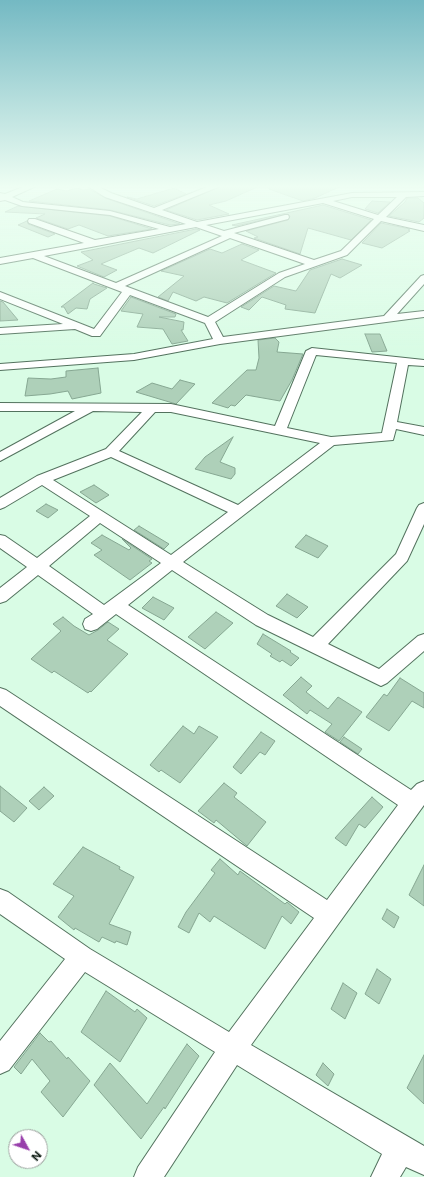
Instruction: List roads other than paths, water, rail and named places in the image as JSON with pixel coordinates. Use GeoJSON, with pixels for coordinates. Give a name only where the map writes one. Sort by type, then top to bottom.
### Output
{"type":"FeatureCollection","features":[{"type":"Feature","properties":{"kind":"street"},"geometry":{"type":"LineString","coordinates":[[89,242],[95,244]]}},
{"type":"Feature","properties":{"kind":"street"},"geometry":{"type":"LineString","coordinates":[[0,261],[105,242]]}},
{"type":"Feature","properties":{"kind":"street"},"geometry":{"type":"LineString","coordinates":[[117,286],[211,242]]}},
{"type":"Feature","properties":{"kind":"street"},"geometry":{"type":"LineString","coordinates":[[251,242],[313,263]]}},
{"type":"Feature","properties":{"kind":"street"},"geometry":{"type":"LineString","coordinates":[[209,321],[282,274],[344,253],[355,242]]}},
{"type":"Feature","properties":{"kind":"street"},"geometry":{"type":"LineString","coordinates":[[34,255],[209,321],[220,341]]}},
{"type":"Feature","properties":{"kind":"street"},"geometry":{"type":"LineString","coordinates":[[388,318],[424,278]]}},
{"type":"Feature","properties":{"kind":"street"},"geometry":{"type":"LineString","coordinates":[[0,295],[96,334],[128,290]]}},
{"type":"Feature","properties":{"kind":"street"},"geometry":{"type":"LineString","coordinates":[[0,367],[134,357],[220,341],[424,314]]}},
{"type":"Feature","properties":{"kind":"street"},"geometry":{"type":"LineString","coordinates":[[0,331],[77,326]]}},
{"type":"Feature","properties":{"kind":"street"},"geometry":{"type":"LineString","coordinates":[[280,430],[312,351],[424,363]]}},
{"type":"Feature","properties":{"kind":"street"},"geometry":{"type":"LineString","coordinates":[[0,406],[171,408],[331,441],[388,436],[403,361]]}},
{"type":"Feature","properties":{"kind":"street"},"geometry":{"type":"LineString","coordinates":[[0,457],[91,407]]}},
{"type":"Feature","properties":{"kind":"street"},"geometry":{"type":"LineString","coordinates":[[0,504],[42,479],[111,452],[152,408]]}},
{"type":"Feature","properties":{"kind":"street"},"geometry":{"type":"LineString","coordinates":[[390,424],[424,431]]}},
{"type":"Feature","properties":{"kind":"street"},"geometry":{"type":"LineString","coordinates":[[91,624],[331,441]]}},
{"type":"Feature","properties":{"kind":"street"},"geometry":{"type":"LineString","coordinates":[[111,452],[239,511]]}},
{"type":"Feature","properties":{"kind":"street"},"geometry":{"type":"LineString","coordinates":[[42,479],[262,620],[381,678],[424,641]]}},
{"type":"Feature","properties":{"kind":"street"},"geometry":{"type":"LineString","coordinates":[[315,646],[402,557],[424,508]]}},
{"type":"Feature","properties":{"kind":"street"},"geometry":{"type":"LineString","coordinates":[[0,597],[100,516]]}},
{"type":"Feature","properties":{"kind":"street"},"geometry":{"type":"LineString","coordinates":[[0,540],[38,566],[418,797],[233,1048],[148,1177]]}},
{"type":"Feature","properties":{"kind":"street"},"geometry":{"type":"LineString","coordinates":[[0,696],[330,915]]}},
{"type":"Feature","properties":{"kind":"street"},"geometry":{"type":"LineString","coordinates":[[0,900],[82,957],[400,1149],[424,1161]]}},
{"type":"Feature","properties":{"kind":"street"},"geometry":{"type":"LineString","coordinates":[[0,1061],[82,957]]}},
{"type":"Feature","properties":{"kind":"street"},"geometry":{"type":"LineString","coordinates":[[385,1177],[400,1149]]}}]}
